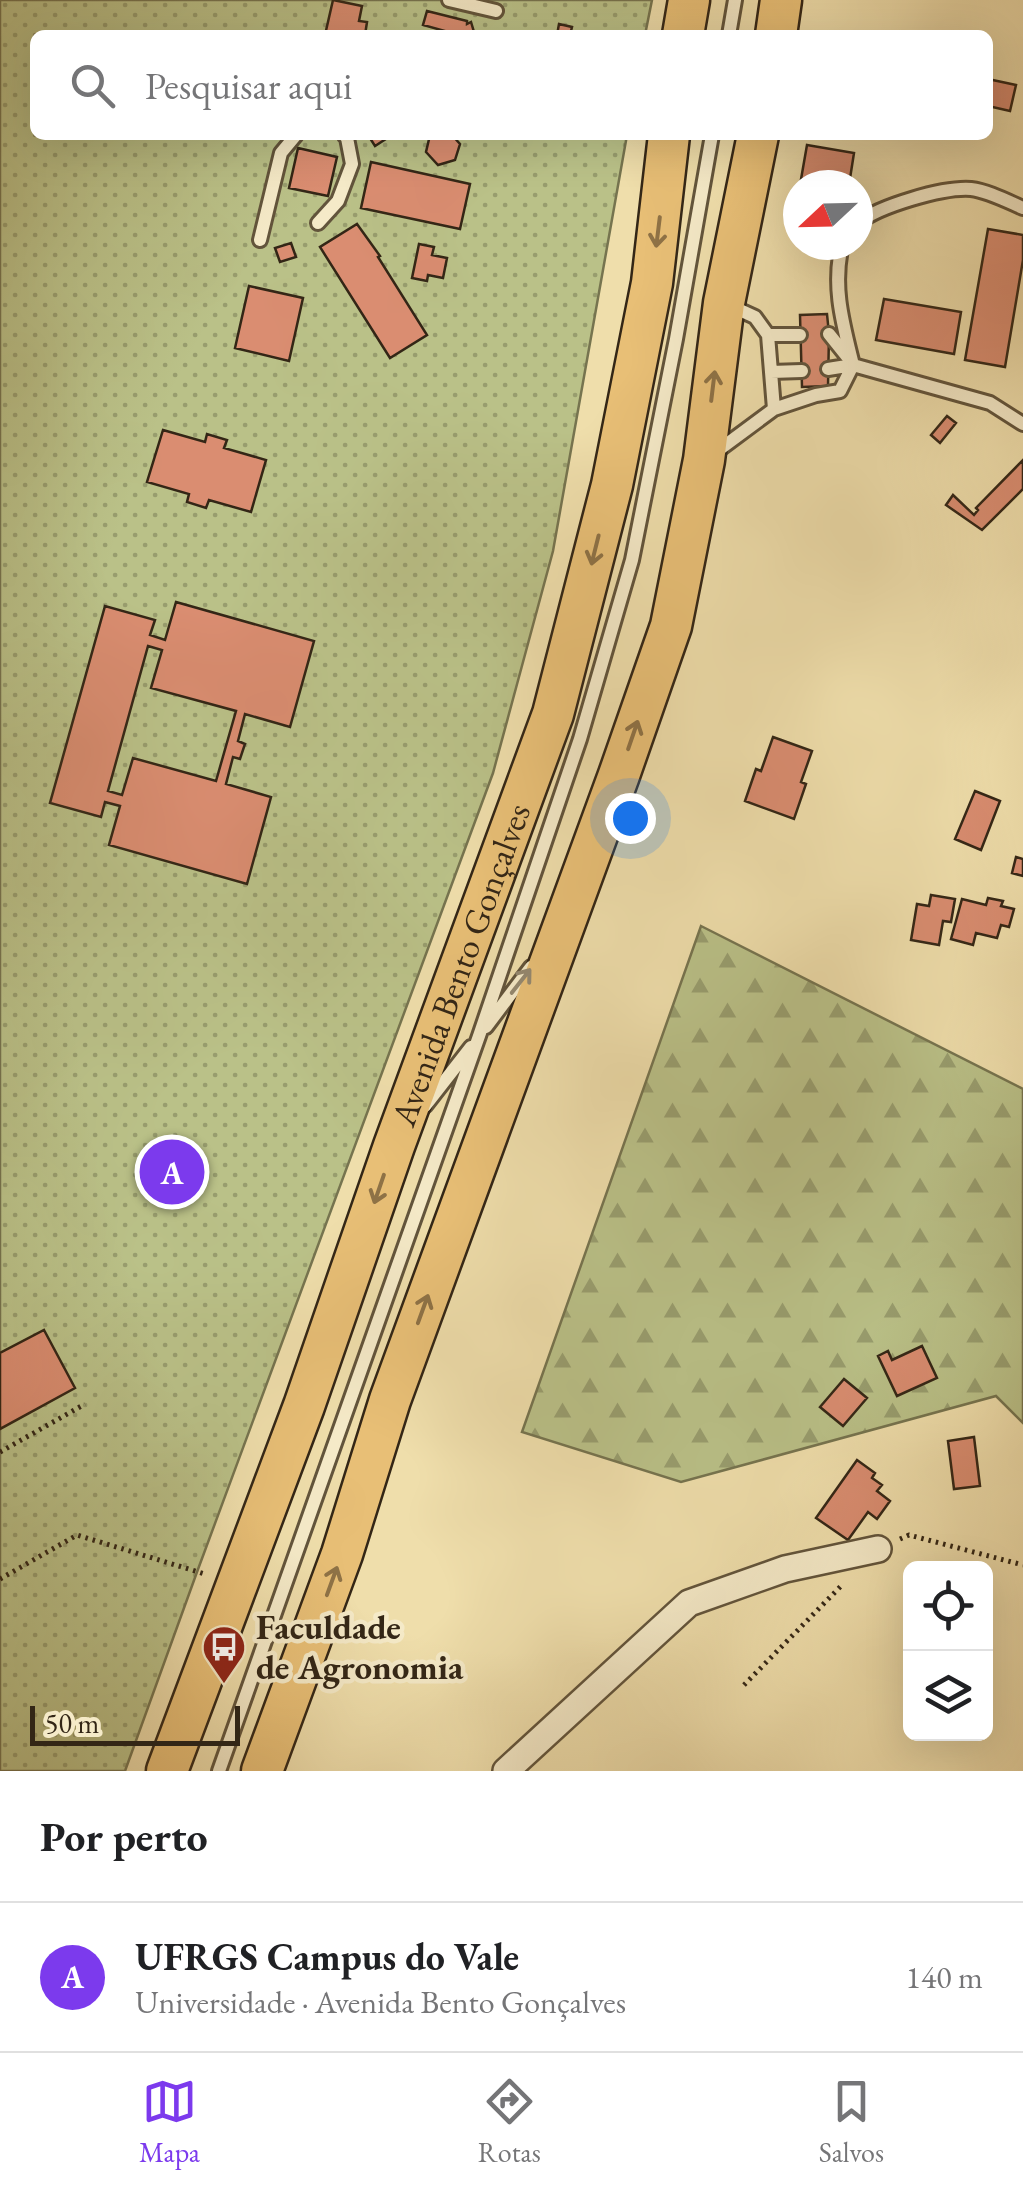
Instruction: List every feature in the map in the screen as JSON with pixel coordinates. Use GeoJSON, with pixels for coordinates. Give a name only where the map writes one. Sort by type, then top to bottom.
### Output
{"type":"FeatureCollection","features":[{"type":"Feature","properties":{"kind":"main road"},"geometry":{"type":"LineString","coordinates":[[683,30],[689,0]]}},
{"type":"Feature","properties":{"kind":"main road"},"geometry":{"type":"LineString","coordinates":[[777,30],[781,0]]}},
{"type":"Feature","properties":{"kind":"main road","name":"Avenida Bento Gonçalves"},"geometry":{"type":"LineString","coordinates":[[168,1771],[553,714],[615,467],[652,284],[668,140]]}},
{"type":"Feature","properties":{"kind":"main road"},"geometry":{"type":"LineString","coordinates":[[262,1771],[342,1554],[390,1400],[671,626],[704,460],[724,303],[757,140]]}},
{"type":"Feature","properties":{"kind":"street"},"geometry":{"type":"LineString","coordinates":[[506,1771],[689,1603],[785,1569],[878,1549]]}},
{"type":"Feature","properties":{"kind":"lane"},"geometry":{"type":"LineString","coordinates":[[450,0],[496,12]]}},
{"type":"Feature","properties":{"kind":"lane"},"geometry":{"type":"LineString","coordinates":[[731,30],[735,0]]}},
{"type":"Feature","properties":{"kind":"lane"},"geometry":{"type":"LineString","coordinates":[[260,240],[281,153],[292,140]]}},
{"type":"Feature","properties":{"kind":"lane"},"geometry":{"type":"LineString","coordinates":[[318,223],[338,202],[352,164],[347,140]]}},
{"type":"Feature","properties":{"kind":"lane"},"geometry":{"type":"LineString","coordinates":[[218,1771],[580,738],[632,560],[711,140]]}},
{"type":"Feature","properties":{"kind":"lane"},"geometry":{"type":"LineString","coordinates":[[873,212],[943,191],[972,189],[1023,208]]}},
{"type":"Feature","properties":{"kind":"lane"},"geometry":{"type":"LineString","coordinates":[[704,460],[774,409],[840,390],[853,365],[837,293],[839,260]]}},
{"type":"Feature","properties":{"kind":"lane"},"geometry":{"type":"LineString","coordinates":[[724,303],[755,317],[768,336],[774,409]]}},
{"type":"Feature","properties":{"kind":"lane"},"geometry":{"type":"LineString","coordinates":[[829,334],[853,365]]}},
{"type":"Feature","properties":{"kind":"lane"},"geometry":{"type":"LineString","coordinates":[[768,336],[800,335]]}},
{"type":"Feature","properties":{"kind":"lane"},"geometry":{"type":"LineString","coordinates":[[828,369],[853,365],[990,404],[1023,424]]}},
{"type":"Feature","properties":{"kind":"lane"},"geometry":{"type":"LineString","coordinates":[[771,372],[802,370]]}},
{"type":"Feature","properties":{"kind":"lane"},"geometry":{"type":"LineString","coordinates":[[394,1146],[564,926]]}},
{"type":"Feature","properties":{"kind":"path"},"geometry":{"type":"LineString","coordinates":[[0,1452],[85,1404]]}},
{"type":"Feature","properties":{"kind":"path"},"geometry":{"type":"LineString","coordinates":[[0,1579],[77,1535],[208,1575]]}},
{"type":"Feature","properties":{"kind":"path"},"geometry":{"type":"LineString","coordinates":[[744,1685],[878,1549],[908,1536],[1023,1565]]}},
{"type":"Feature","properties":{"kind":"green space"},"geometry":{"type":"Polygon","coordinates":[[[0,0],[652,0],[646,30],[30,30],[30,140],[626,140],[553,551],[493,773],[125,1771],[0,1771],[0,0]]]}},
{"type":"Feature","properties":{"kind":"green space"},"geometry":{"type":"Polygon","coordinates":[[[701,926],[1023,1089],[1023,1423],[996,1396],[681,1482],[522,1432],[701,926]]]}},
{"type":"Feature","properties":{"kind":"building"},"geometry":{"type":"Polygon","coordinates":[[[333,0],[362,6],[359,21],[367,22],[366,30],[326,30],[333,0]]]}},
{"type":"Feature","properties":{"kind":"building"},"geometry":{"type":"Polygon","coordinates":[[[427,11],[471,22],[473,30],[441,30],[423,25],[427,11]]]}},
{"type":"Feature","properties":{"kind":"building"},"geometry":{"type":"Polygon","coordinates":[[[993,80],[1016,85],[1010,111],[993,107],[993,80]]]}},
{"type":"Feature","properties":{"kind":"building"},"geometry":{"type":"Polygon","coordinates":[[[429,140],[456,140],[460,144],[455,160],[438,165],[426,152],[429,140]]]}},
{"type":"Feature","properties":{"kind":"building"},"geometry":{"type":"Polygon","coordinates":[[[807,145],[854,153],[851,170],[803,170],[807,145]]]}},
{"type":"Feature","properties":{"kind":"building"},"geometry":{"type":"Polygon","coordinates":[[[298,148],[337,157],[328,196],[289,188],[298,148]]]}},
{"type":"Feature","properties":{"kind":"building"},"geometry":{"type":"Polygon","coordinates":[[[371,162],[470,184],[460,229],[361,208],[371,162]]]}},
{"type":"Feature","properties":{"kind":"building"},"geometry":{"type":"Polygon","coordinates":[[[357,224],[427,335],[390,358],[320,247],[357,224]]]}},
{"type":"Feature","properties":{"kind":"building"},"geometry":{"type":"Polygon","coordinates":[[[988,229],[1023,235],[1023,260],[1005,367],[965,360],[988,229]]]}},
{"type":"Feature","properties":{"kind":"building"},"geometry":{"type":"Polygon","coordinates":[[[291,243],[296,257],[280,262],[275,248],[291,243]]]}},
{"type":"Feature","properties":{"kind":"building"},"geometry":{"type":"Polygon","coordinates":[[[419,244],[434,247],[432,255],[447,258],[443,278],[412,278],[419,244]]]}},
{"type":"Feature","properties":{"kind":"building"},"geometry":{"type":"Polygon","coordinates":[[[249,286],[303,298],[289,361],[235,348],[249,286]]]}},
{"type":"Feature","properties":{"kind":"building"},"geometry":{"type":"Polygon","coordinates":[[[884,299],[961,312],[954,354],[876,340],[884,299]]]}},
{"type":"Feature","properties":{"kind":"building"},"geometry":{"type":"Polygon","coordinates":[[[827,314],[828,386],[802,387],[800,315],[827,314]]]}},
{"type":"Feature","properties":{"kind":"building"},"geometry":{"type":"Polygon","coordinates":[[[947,416],[956,423],[940,443],[931,435],[947,416]]]}},
{"type":"Feature","properties":{"kind":"building"},"geometry":{"type":"Polygon","coordinates":[[[163,430],[205,442],[207,434],[227,440],[224,448],[266,460],[251,512],[209,500],[206,508],[187,502],[189,494],[147,482],[163,430]]]}},
{"type":"Feature","properties":{"kind":"building"},"geometry":{"type":"Polygon","coordinates":[[[1023,460],[1023,489],[982,530],[946,505],[953,495],[974,515],[976,508],[1023,460]]]}},
{"type":"Feature","properties":{"kind":"building"},"geometry":{"type":"Polygon","coordinates":[[[176,602],[314,641],[290,727],[245,714],[238,741],[245,744],[240,759],[233,757],[226,784],[271,797],[247,884],[109,845],[120,806],[105,802],[101,817],[50,803],[105,606],[155,620],[150,635],[165,640],[176,602]],[[148,646],[108,791],[122,795],[133,758],[216,781],[236,711],[151,688],[162,650],[148,646]]]}},
{"type":"Feature","properties":{"kind":"building"},"geometry":{"type":"Polygon","coordinates":[[[773,737],[812,751],[794,819],[745,801],[773,737]]]}},
{"type":"Feature","properties":{"kind":"building"},"geometry":{"type":"Polygon","coordinates":[[[975,791],[1000,801],[981,850],[955,839],[975,791]]]}},
{"type":"Feature","properties":{"kind":"building"},"geometry":{"type":"Polygon","coordinates":[[[1016,857],[1023,859],[1023,876],[1012,873],[1016,857]]]}},
{"type":"Feature","properties":{"kind":"building"},"geometry":{"type":"Polygon","coordinates":[[[931,895],[955,899],[951,922],[943,921],[939,945],[911,940],[917,904],[929,906],[931,895]]]}},
{"type":"Feature","properties":{"kind":"building"},"geometry":{"type":"Polygon","coordinates":[[[988,898],[1003,901],[1001,906],[1014,909],[1009,927],[1001,925],[997,938],[976,933],[973,945],[951,939],[962,899],[986,905],[988,898]]]}},
{"type":"Feature","properties":{"kind":"building"},"geometry":{"type":"Polygon","coordinates":[[[44,1330],[75,1388],[0,1429],[0,1353],[44,1330]]]}},
{"type":"Feature","properties":{"kind":"building"},"geometry":{"type":"Polygon","coordinates":[[[922,1346],[937,1378],[897,1396],[878,1356],[888,1351],[892,1360],[922,1346]]]}},
{"type":"Feature","properties":{"kind":"building"},"geometry":{"type":"Polygon","coordinates":[[[844,1379],[867,1398],[843,1426],[820,1407],[844,1379]]]}},
{"type":"Feature","properties":{"kind":"building"},"geometry":{"type":"Polygon","coordinates":[[[974,1437],[980,1486],[954,1489],[948,1441],[974,1437]]]}},
{"type":"Feature","properties":{"kind":"building"},"geometry":{"type":"Polygon","coordinates":[[[857,1460],[875,1473],[872,1478],[882,1485],[877,1491],[890,1501],[877,1519],[868,1512],[848,1540],[816,1518],[857,1460]]]}},
{"type":"Feature","properties":{"kind":"place","name":"UFRGS Campus do Vale"},"geometry":{"type":"Point","coordinates":[172,1172]}},
{"type":"Feature","properties":{"kind":"place","name":"Faculdade de Agronomia"},"geometry":{"type":"Point","coordinates":[224,1685]}}]}
